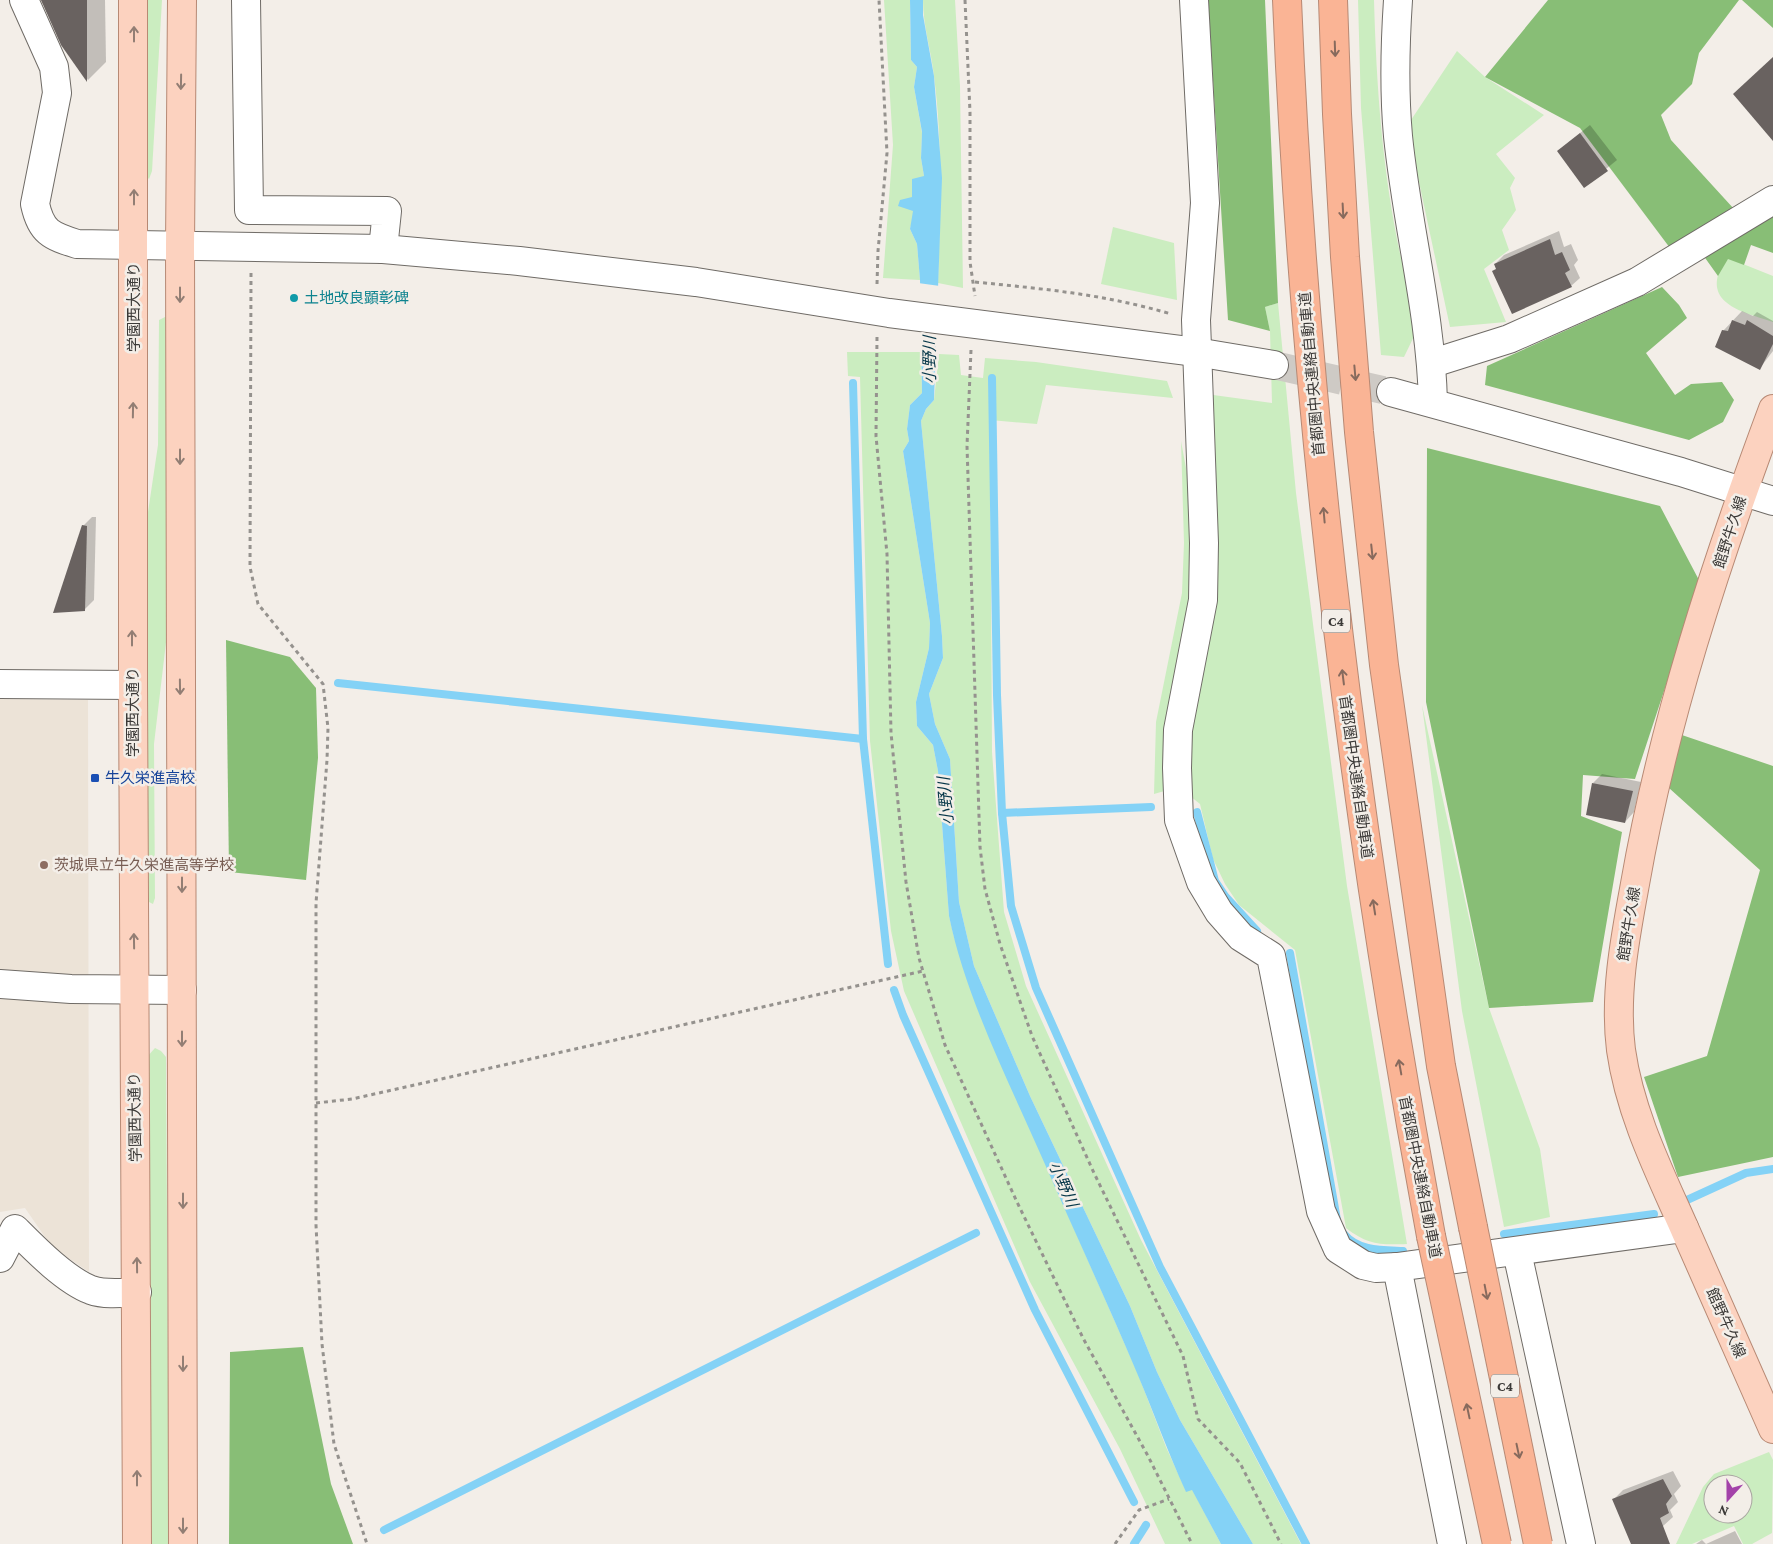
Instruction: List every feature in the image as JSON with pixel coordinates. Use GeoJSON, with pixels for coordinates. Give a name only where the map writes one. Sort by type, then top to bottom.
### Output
{"type":"FeatureCollection","features":[{"type":"Feature","properties":{"kind":"highway","name":"首都圏中央連絡自動車道"},"geometry":{"type":"LineString","coordinates":[[1287,0],[1303,268],[1329,567],[1372,898],[1431,1236],[1497,1544]]}},
{"type":"Feature","properties":{"kind":"highway","name":"C4"},"geometry":{"type":"LineString","coordinates":[[1333,0],[1345,257],[1360,432],[1384,665],[1441,1066],[1538,1544]]}},
{"type":"Feature","properties":{"kind":"main road","name":"学園西大通り"},"geometry":{"type":"LineString","coordinates":[[133,0],[132,685],[138,1544]]}},
{"type":"Feature","properties":{"kind":"main road"},"geometry":{"type":"LineString","coordinates":[[182,0],[180,246],[183,1544]]}},
{"type":"Feature","properties":{"kind":"main road","name":"館野牛久線"},"geometry":{"type":"LineString","coordinates":[[1773,409],[1743,491],[1694,647],[1647,813],[1623,954],[1619,1004],[1622,1051],[1632,1098],[1644,1136],[1773,1429]]}},
{"type":"Feature","properties":{"kind":"street"},"geometry":{"type":"LineString","coordinates":[[24,0],[54,67],[57,93],[34,204],[37,216],[46,232],[77,244],[383,249],[519,262],[696,282],[883,312],[1196,352],[1274,365]]}},
{"type":"Feature","properties":{"kind":"street"},"geometry":{"type":"LineString","coordinates":[[246,0],[249,210],[387,210],[383,249]]}},
{"type":"Feature","properties":{"kind":"street"},"geometry":{"type":"LineString","coordinates":[[1194,0],[1205,203],[1196,319],[1204,543],[1203,600],[1178,730],[1178,820],[1200,882],[1219,912],[1241,937],[1270,956],[1308,1136],[1321,1211],[1338,1249],[1363,1265],[1376,1268],[1517,1252],[1684,1228]]}},
{"type":"Feature","properties":{"kind":"street"},"geometry":{"type":"LineString","coordinates":[[1398,0],[1396,33],[1398,136],[1433,363],[1434,403]]}},
{"type":"Feature","properties":{"kind":"street"},"geometry":{"type":"LineString","coordinates":[[1433,363],[1509,340],[1637,282],[1773,200]]}},
{"type":"Feature","properties":{"kind":"street"},"geometry":{"type":"LineString","coordinates":[[1390,392],[1773,501]]}},
{"type":"Feature","properties":{"kind":"street"},"geometry":{"type":"LineString","coordinates":[[0,684],[132,685]]}},
{"type":"Feature","properties":{"kind":"street"},"geometry":{"type":"LineString","coordinates":[[0,984],[134,990],[182,990]]}},
{"type":"Feature","properties":{"kind":"street"},"geometry":{"type":"LineString","coordinates":[[0,1258],[15,1229],[58,1269],[90,1290],[108,1294],[137,1292]]}},
{"type":"Feature","properties":{"kind":"street"},"geometry":{"type":"LineString","coordinates":[[1517,1252],[1581,1544]]}},
{"type":"Feature","properties":{"kind":"street"},"geometry":{"type":"LineString","coordinates":[[1397,1267],[1452,1544]]}},
{"type":"Feature","properties":{"kind":"path"},"geometry":{"type":"LineString","coordinates":[[879,0],[888,153],[878,252],[883,312],[876,436],[887,554],[891,733],[906,882],[923,971],[945,1045],[1017,1202],[1083,1338],[1192,1544]]}},
{"type":"Feature","properties":{"kind":"path"},"geometry":{"type":"LineString","coordinates":[[964,0],[970,112],[970,262],[975,282],[968,322],[967,446],[980,846],[985,889],[1009,975],[1032,1036],[1094,1173],[1183,1356],[1198,1420],[1240,1463],[1281,1544]]}},
{"type":"Feature","properties":{"kind":"path"},"geometry":{"type":"LineString","coordinates":[[252,248],[250,567],[258,604],[323,684],[328,728],[316,903],[316,1225],[322,1344],[334,1444],[367,1544]]}},
{"type":"Feature","properties":{"kind":"path"},"geometry":{"type":"LineString","coordinates":[[975,282],[1085,293],[1125,300],[1196,319]]}},
{"type":"Feature","properties":{"kind":"path"},"geometry":{"type":"LineString","coordinates":[[316,1103],[352,1099],[923,971]]}},
{"type":"Feature","properties":{"kind":"path"},"geometry":{"type":"LineString","coordinates":[[1115,1544],[1140,1510],[1169,1499]]}},
{"type":"Feature","properties":{"kind":"shaded area","name":"茨城県立牛久栄進高等学校"},"geometry":{"type":"Polygon","coordinates":[[[0,699],[88,700],[89,1272],[52,1247],[25,1208],[0,1212],[0,699]]]}},
{"type":"Feature","properties":{"kind":"green space"},"geometry":{"type":"Polygon","coordinates":[[[147,0],[162,0],[152,171],[149,179],[146,176],[147,0]]]}},
{"type":"Feature","properties":{"kind":"green space"},"geometry":{"type":"Polygon","coordinates":[[[884,0],[910,0],[911,60],[917,67],[914,87],[922,133],[921,158],[924,176],[910,229],[917,244],[920,280],[883,278],[893,145],[884,0]]]}},
{"type":"Feature","properties":{"kind":"green space"},"geometry":{"type":"Polygon","coordinates":[[[923,0],[955,0],[960,86],[963,288],[938,283],[939,128],[923,0]]]}},
{"type":"Feature","properties":{"kind":"green space"},"geometry":{"type":"Polygon","coordinates":[[[1208,0],[1265,0],[1278,303],[1265,307],[1270,331],[1228,320],[1208,0]]]}},
{"type":"Feature","properties":{"kind":"green space"},"geometry":{"type":"Polygon","coordinates":[[[1358,0],[1374,0],[1375,41],[1385,164],[1398,246],[1419,326],[1404,357],[1381,355],[1361,108],[1358,0]]]}},
{"type":"Feature","properties":{"kind":"green space"},"geometry":{"type":"Polygon","coordinates":[[[1548,0],[1739,0],[1699,53],[1692,84],[1661,115],[1671,140],[1734,209],[1670,248],[1580,128],[1485,77],[1548,0]]]}},
{"type":"Feature","properties":{"kind":"green space"},"geometry":{"type":"Polygon","coordinates":[[[1742,0],[1773,0],[1773,28],[1742,0]]]}},
{"type":"Feature","properties":{"kind":"green space"},"geometry":{"type":"Polygon","coordinates":[[[1457,51],[1485,77],[1544,115],[1496,154],[1515,178],[1510,188],[1516,210],[1502,230],[1509,250],[1484,269],[1506,322],[1450,327],[1407,126],[1457,51]]]}},
{"type":"Feature","properties":{"kind":"green space"},"geometry":{"type":"Polygon","coordinates":[[[1773,209],[1773,253],[1751,245],[1744,265],[1728,259],[1718,276],[1703,255],[1773,209]]]}},
{"type":"Feature","properties":{"kind":"green space"},"geometry":{"type":"Polygon","coordinates":[[[1113,227],[1174,243],[1177,300],[1101,284],[1113,227]]]}},
{"type":"Feature","properties":{"kind":"green space"},"geometry":{"type":"Polygon","coordinates":[[[1728,258],[1773,276],[1773,322],[1734,308],[1720,295],[1717,286],[1718,275],[1728,258]]]}},
{"type":"Feature","properties":{"kind":"green space"},"geometry":{"type":"Polygon","coordinates":[[[1662,287],[1679,305],[1687,318],[1646,353],[1675,395],[1691,384],[1722,382],[1734,400],[1723,422],[1689,440],[1485,385],[1487,366],[1662,287]]]}},
{"type":"Feature","properties":{"kind":"green space"},"geometry":{"type":"Polygon","coordinates":[[[1278,303],[1296,493],[1347,886],[1407,1244],[1375,1243],[1361,1238],[1346,1228],[1295,950],[1239,905],[1225,884],[1213,859],[1200,804],[1190,796],[1188,759],[1206,394],[1272,403],[1270,331],[1265,307],[1278,303]]]}},
{"type":"Feature","properties":{"kind":"green space"},"geometry":{"type":"Polygon","coordinates":[[[167,318],[167,634],[154,744],[155,898],[153,904],[149,902],[144,539],[158,445],[159,320],[167,318]]]}},
{"type":"Feature","properties":{"kind":"green space"},"geometry":{"type":"Polygon","coordinates":[[[847,352],[921,352],[922,393],[910,405],[907,429],[909,441],[903,451],[930,623],[929,648],[916,702],[917,726],[933,745],[938,771],[949,916],[954,937],[1003,1067],[1138,1374],[1166,1447],[1186,1491],[1192,1489],[1221,1544],[1165,1544],[1120,1449],[1030,1282],[904,991],[891,931],[870,741],[860,377],[848,376],[847,352]]]}},
{"type":"Feature","properties":{"kind":"green space"},"geometry":{"type":"Polygon","coordinates":[[[939,354],[959,355],[961,375],[983,378],[985,358],[1036,362],[1167,381],[1173,398],[1046,385],[1037,424],[990,420],[992,752],[1004,912],[1026,986],[1141,1240],[1301,1544],[1253,1544],[1180,1420],[1157,1372],[1130,1306],[1030,1096],[974,966],[959,902],[950,759],[935,724],[929,694],[943,658],[921,421],[926,409],[934,400],[939,354]]]}},
{"type":"Feature","properties":{"kind":"green space"},"geometry":{"type":"Polygon","coordinates":[[[1181,441],[1195,517],[1196,599],[1168,790],[1154,794],[1156,722],[1182,593],[1184,543],[1181,441]]]}},
{"type":"Feature","properties":{"kind":"green space"},"geometry":{"type":"Polygon","coordinates":[[[1427,448],[1660,506],[1700,582],[1635,779],[1583,775],[1581,816],[1622,832],[1593,1002],[1489,1008],[1426,702],[1427,448]]]}},
{"type":"Feature","properties":{"kind":"green space"},"geometry":{"type":"Polygon","coordinates":[[[226,640],[290,657],[316,688],[318,758],[306,880],[229,872],[226,640]]]}},
{"type":"Feature","properties":{"kind":"green space"},"geometry":{"type":"Polygon","coordinates":[[[1422,705],[1489,1008],[1540,1149],[1550,1217],[1504,1227],[1462,1011],[1422,705]]]}},
{"type":"Feature","properties":{"kind":"green space"},"geometry":{"type":"Polygon","coordinates":[[[1676,733],[1773,766],[1773,1157],[1678,1177],[1644,1077],[1707,1056],[1760,870],[1669,788],[1676,733]]]}},
{"type":"Feature","properties":{"kind":"green space"},"geometry":{"type":"Polygon","coordinates":[[[155,1048],[166,1057],[169,1544],[149,1544],[147,1057],[155,1048]]]}},
{"type":"Feature","properties":{"kind":"green space"},"geometry":{"type":"Polygon","coordinates":[[[303,1347],[331,1484],[353,1544],[229,1544],[230,1352],[303,1347]]]}},
{"type":"Feature","properties":{"kind":"green space"},"geometry":{"type":"Polygon","coordinates":[[[1769,1452],[1773,1460],[1772,1533],[1752,1544],[1743,1544],[1734,1526],[1692,1544],[1676,1544],[1703,1487],[1703,1524],[1753,1524],[1753,1474],[1714,1474],[1769,1452]]]}},
{"type":"Feature","properties":{"kind":"water","name":"小野川"},"geometry":{"type":"Polygon","coordinates":[[[910,0],[923,0],[923,15],[934,76],[942,178],[934,400],[926,409],[921,421],[943,658],[929,694],[935,724],[950,759],[959,902],[974,966],[1030,1096],[1130,1306],[1157,1372],[1180,1420],[1253,1544],[1221,1544],[1192,1490],[1186,1492],[1126,1346],[990,1041],[966,978],[949,916],[938,771],[933,745],[917,726],[916,702],[929,648],[930,623],[903,451],[909,441],[907,429],[910,405],[922,393],[920,280],[917,244],[910,229],[913,211],[898,206],[900,200],[912,197],[912,179],[924,176],[921,158],[922,132],[914,87],[917,67],[911,60],[910,0]]]}},
{"type":"Feature","properties":{"kind":"pier"},"geometry":{"type":"Polygon","coordinates":[[[918,283],[940,286],[938,343],[919,340],[918,283]]]}},
{"type":"Feature","properties":{"kind":"building"},"geometry":{"type":"Polygon","coordinates":[[[41,0],[87,0],[87,82],[61,45],[41,0]]]}},
{"type":"Feature","properties":{"kind":"building"},"geometry":{"type":"Polygon","coordinates":[[[1773,57],[1773,141],[1733,94],[1773,57]]]}},
{"type":"Feature","properties":{"kind":"building"},"geometry":{"type":"Polygon","coordinates":[[[1580,133],[1608,171],[1584,188],[1557,151],[1580,133]]]}},
{"type":"Feature","properties":{"kind":"building"},"geometry":{"type":"Polygon","coordinates":[[[1550,239],[1555,255],[1562,252],[1570,270],[1565,273],[1572,287],[1512,314],[1492,271],[1496,269],[1494,264],[1550,239]]]}},
{"type":"Feature","properties":{"kind":"building"},"geometry":{"type":"Polygon","coordinates":[[[1732,320],[1745,325],[1747,320],[1773,336],[1773,344],[1760,370],[1715,347],[1722,330],[1728,331],[1732,320]]]}},
{"type":"Feature","properties":{"kind":"building"},"geometry":{"type":"Polygon","coordinates":[[[82,525],[87,526],[85,611],[53,613],[82,525]]]}},
{"type":"Feature","properties":{"kind":"building"},"geometry":{"type":"Polygon","coordinates":[[[1592,783],[1633,791],[1625,823],[1586,815],[1592,783]]]}},
{"type":"Feature","properties":{"kind":"building"},"geometry":{"type":"Polygon","coordinates":[[[1663,1479],[1672,1496],[1666,1504],[1669,1513],[1660,1518],[1670,1544],[1631,1544],[1612,1499],[1663,1479]]]}},
{"type":"Feature","properties":{"kind":"waterway"},"geometry":{"type":"LineString","coordinates":[[992,378],[997,695],[1002,813],[1011,906],[1036,988],[1160,1267],[1306,1544]]}},
{"type":"Feature","properties":{"kind":"waterway"},"geometry":{"type":"LineString","coordinates":[[853,383],[863,739],[888,964]]}},
{"type":"Feature","properties":{"kind":"waterway"},"geometry":{"type":"LineString","coordinates":[[338,683],[863,739]]}},
{"type":"Feature","properties":{"kind":"waterway"},"geometry":{"type":"LineString","coordinates":[[1002,813],[1151,807]]}},
{"type":"Feature","properties":{"kind":"waterway"},"geometry":{"type":"LineString","coordinates":[[1197,812],[1215,881],[1225,896],[1257,931]]}},
{"type":"Feature","properties":{"kind":"waterway"},"geometry":{"type":"LineString","coordinates":[[1290,953],[1337,1220]]}},
{"type":"Feature","properties":{"kind":"waterway"},"geometry":{"type":"LineString","coordinates":[[894,990],[903,1015],[1035,1310],[1134,1502]]}},
{"type":"Feature","properties":{"kind":"waterway"},"geometry":{"type":"LineString","coordinates":[[1687,1200],[1746,1173],[1773,1169]]}},
{"type":"Feature","properties":{"kind":"waterway"},"geometry":{"type":"LineString","coordinates":[[1504,1234],[1654,1214]]}},
{"type":"Feature","properties":{"kind":"waterway"},"geometry":{"type":"LineString","coordinates":[[384,1530],[976,1233]]}},
{"type":"Feature","properties":{"kind":"waterway"},"geometry":{"type":"LineString","coordinates":[[1344,1234],[1350,1240],[1363,1247],[1403,1251]]}},
{"type":"Feature","properties":{"kind":"waterway"},"geometry":{"type":"LineString","coordinates":[[1134,1544],[1146,1525]]}},
{"type":"Feature","properties":{"kind":"tunnel"},"geometry":{"type":"LineString","coordinates":[[1274,365],[1391,392]]}},
{"type":"Feature","properties":{"kind":"place","name":"土地改良顕彰碑"},"geometry":{"type":"Point","coordinates":[294,298]}},
{"type":"Feature","properties":{"kind":"place","name":"牛久栄進高校"},"geometry":{"type":"Point","coordinates":[95,778]}},
{"type":"Feature","properties":{"kind":"place","name":"茨城県立牛久栄進高等学校"},"geometry":{"type":"Point","coordinates":[44,865]}}]}
